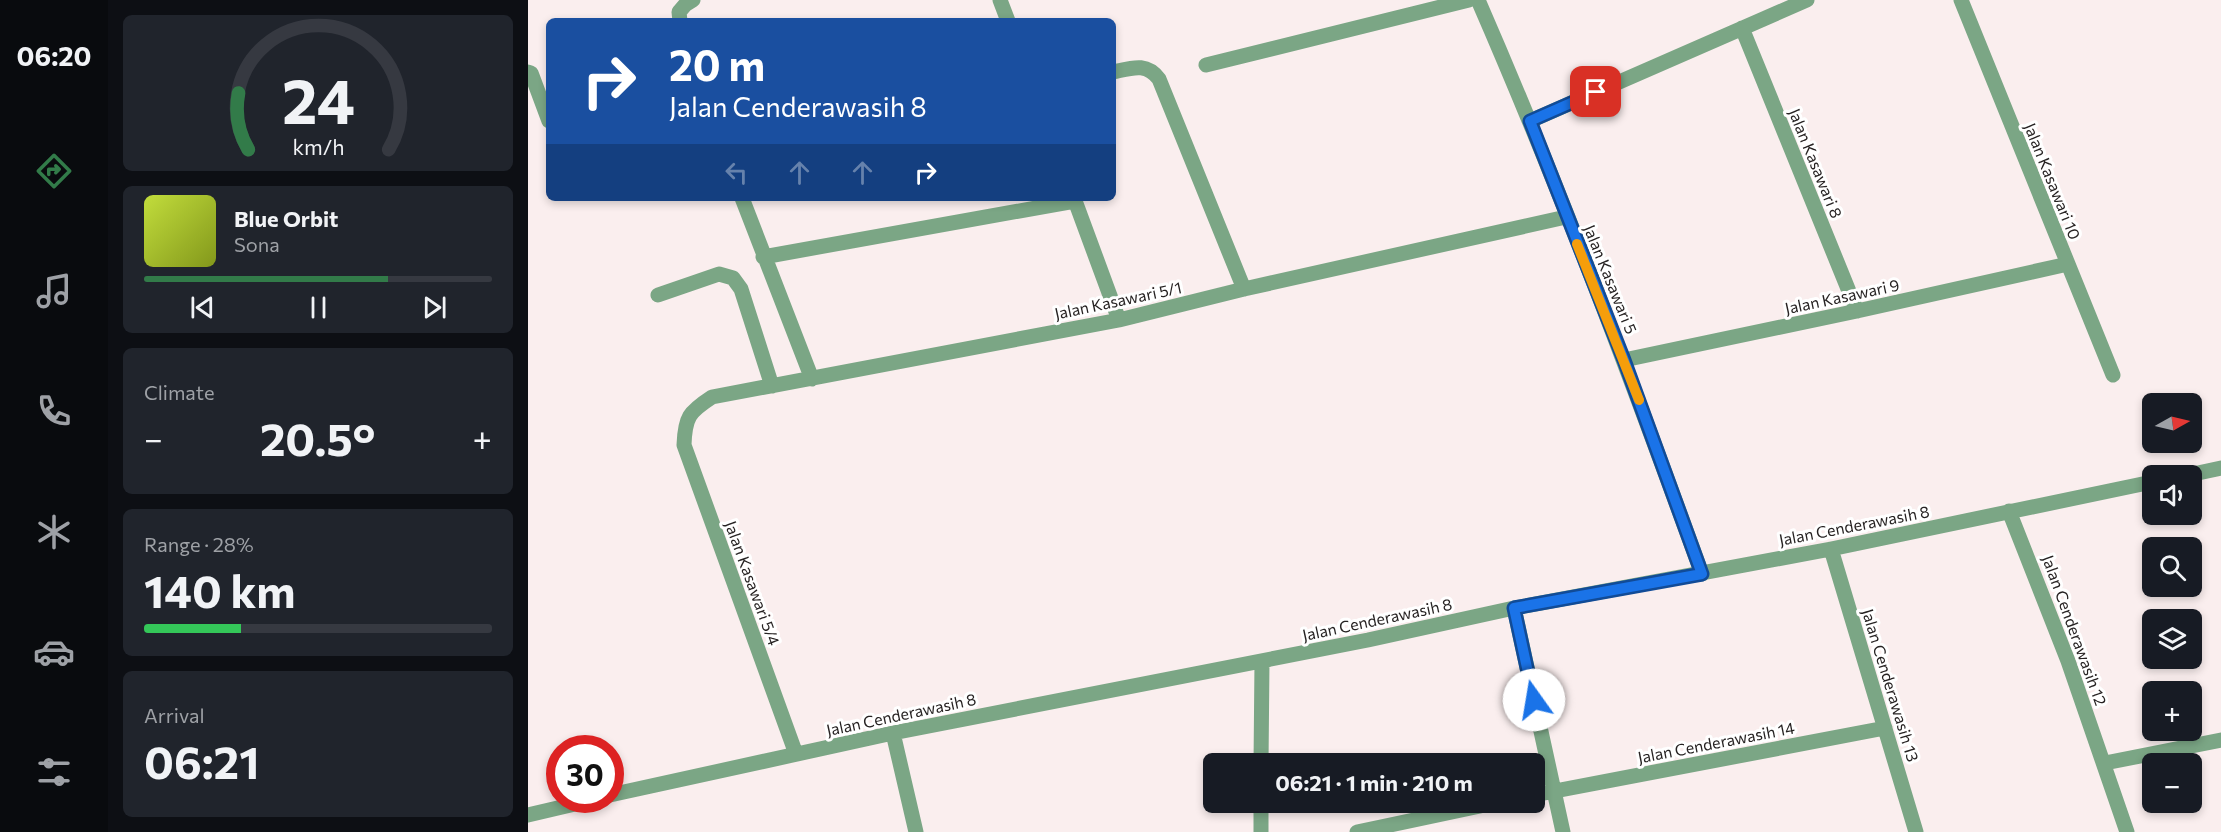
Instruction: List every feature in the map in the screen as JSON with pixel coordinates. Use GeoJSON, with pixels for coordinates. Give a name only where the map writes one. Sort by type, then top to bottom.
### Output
{"type":"FeatureCollection","features":[{"type":"Feature","properties":{"kind":"street"},"geometry":{"type":"LineString","coordinates":[[680,18],[679,12],[693,0]]}},
{"type":"Feature","properties":{"kind":"street"},"geometry":{"type":"LineString","coordinates":[[1000,0],[1007,18]]}},
{"type":"Feature","properties":{"kind":"street"},"geometry":{"type":"LineString","coordinates":[[1206,65],[1469,0]]}},
{"type":"Feature","properties":{"kind":"street","name":"Jalan Kasawari 5"},"geometry":{"type":"LineString","coordinates":[[1478,0],[1530,121],[1624,360],[1702,574]]}},
{"type":"Feature","properties":{"kind":"street"},"geometry":{"type":"LineString","coordinates":[[1530,121],[1807,0]]}},
{"type":"Feature","properties":{"kind":"street","name":"Jalan Kasawari 10"},"geometry":{"type":"LineString","coordinates":[[1961,0],[2113,375]]}},
{"type":"Feature","properties":{"kind":"street","name":"Jalan Kasawari 8"},"geometry":{"type":"LineString","coordinates":[[1742,28],[1857,311]]}},
{"type":"Feature","properties":{"kind":"street"},"geometry":{"type":"LineString","coordinates":[[1116,71],[1138,67],[1145,68],[1159,79],[1244,289]]}},
{"type":"Feature","properties":{"kind":"street"},"geometry":{"type":"LineString","coordinates":[[528,72],[531,73],[546,113]]}},
{"type":"Feature","properties":{"kind":"street"},"geometry":{"type":"LineString","coordinates":[[743,201],[812,379]]}},
{"type":"Feature","properties":{"kind":"street"},"geometry":{"type":"LineString","coordinates":[[763,257],[1064,201]]}},
{"type":"Feature","properties":{"kind":"street"},"geometry":{"type":"LineString","coordinates":[[1076,201],[1119,320]]}},
{"type":"Feature","properties":{"kind":"street","name":"Jalan Kasawari 5/1"},"geometry":{"type":"LineString","coordinates":[[685,422],[695,408],[712,397],[1119,320],[1244,289],[1566,217]]}},
{"type":"Feature","properties":{"kind":"street","name":"Jalan Kasawari 9"},"geometry":{"type":"LineString","coordinates":[[1624,360],[2068,264]]}},
{"type":"Feature","properties":{"kind":"street"},"geometry":{"type":"LineString","coordinates":[[658,295],[719,274],[733,278],[741,289],[772,386]]}},
{"type":"Feature","properties":{"kind":"street","name":"Jalan Kasawari 5/4"},"geometry":{"type":"LineString","coordinates":[[685,422],[684,445],[796,754]]}},
{"type":"Feature","properties":{"kind":"street"},"geometry":{"type":"LineString","coordinates":[[2202,472],[2221,468]]}},
{"type":"Feature","properties":{"kind":"street","name":"Jalan Cenderawasih 8"},"geometry":{"type":"LineString","coordinates":[[624,792],[893,733],[1262,661],[1514,608],[1831,549],[2142,484]]}},
{"type":"Feature","properties":{"kind":"street","name":"Jalan Cenderawasih 12"},"geometry":{"type":"LineString","coordinates":[[2009,511],[2038,580],[2105,763],[2127,832]]}},
{"type":"Feature","properties":{"kind":"street","name":"Jalan Cenderawasih 13"},"geometry":{"type":"LineString","coordinates":[[1831,549],[1916,832]]}},
{"type":"Feature","properties":{"kind":"street"},"geometry":{"type":"LineString","coordinates":[[1514,608],[1563,832]]}},
{"type":"Feature","properties":{"kind":"street"},"geometry":{"type":"LineString","coordinates":[[1262,661],[1262,753]]}},
{"type":"Feature","properties":{"kind":"street","name":"Jalan Cenderawasih 14"},"geometry":{"type":"LineString","coordinates":[[1545,793],[1885,728]]}},
{"type":"Feature","properties":{"kind":"street"},"geometry":{"type":"LineString","coordinates":[[893,733],[916,832]]}},
{"type":"Feature","properties":{"kind":"street"},"geometry":{"type":"LineString","coordinates":[[2105,763],[2221,740]]}},
{"type":"Feature","properties":{"kind":"street"},"geometry":{"type":"LineString","coordinates":[[528,815],[546,811]]}},
{"type":"Feature","properties":{"kind":"street"},"geometry":{"type":"LineString","coordinates":[[1261,813],[1261,832]]}},
{"type":"Feature","properties":{"kind":"street"},"geometry":{"type":"LineString","coordinates":[[1358,832],[1447,813]]}},
{"type":"Feature","properties":{"kind":"slow traffic"},"geometry":{"type":"LineString","coordinates":[[1577,244],[1639,400]]}},
{"type":"Feature","properties":{"kind":"route"},"geometry":{"type":"LineString","coordinates":[[1534,700],[1514,608],[1702,574],[1624,360],[1530,121],[1596,92]]}}]}
